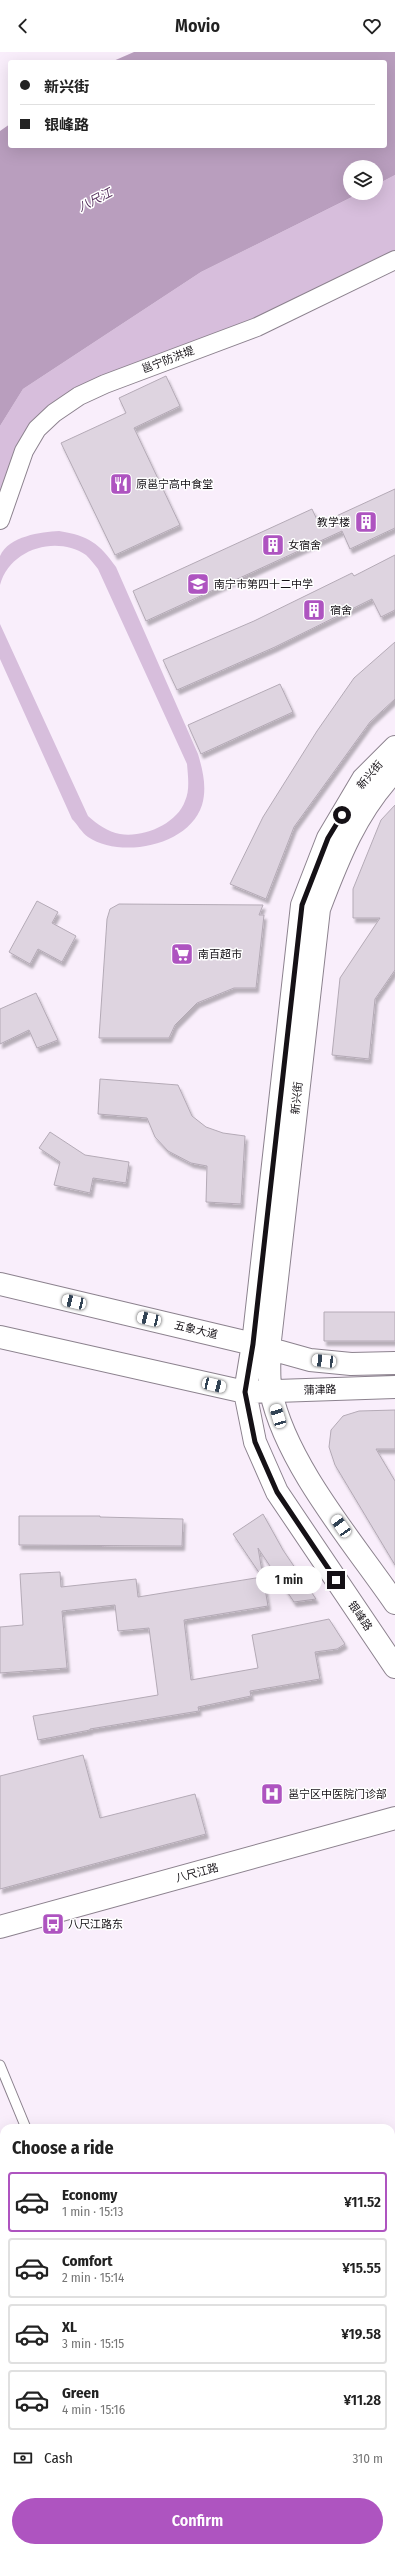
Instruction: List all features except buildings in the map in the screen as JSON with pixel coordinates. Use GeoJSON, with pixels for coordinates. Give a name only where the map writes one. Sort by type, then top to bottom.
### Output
{"type":"FeatureCollection","features":[{"type":"Feature","properties":{"kind":"main road","name":"新兴街"},"geometry":{"type":"LineString","coordinates":[[261,1346],[302,905],[328,838],[363,779],[395,747]]}},
{"type":"Feature","properties":{"kind":"main road","name":"新兴街"},"geometry":{"type":"LineString","coordinates":[[261,1346],[319,909],[343,846],[377,790],[395,771]]}},
{"type":"Feature","properties":{"kind":"main road","name":"五象大道"},"geometry":{"type":"LineString","coordinates":[[0,1284],[261,1346]]}},
{"type":"Feature","properties":{"kind":"main road"},"geometry":{"type":"LineString","coordinates":[[0,1337],[245,1392],[261,1346]]}},
{"type":"Feature","properties":{"kind":"main road"},"geometry":{"type":"LineString","coordinates":[[261,1346],[310,1360],[344,1364],[395,1362]]}},
{"type":"Feature","properties":{"kind":"main road"},"geometry":{"type":"LineString","coordinates":[[261,1346],[271,1391],[282,1429],[315,1487],[395,1603]]}},
{"type":"Feature","properties":{"kind":"main road","name":"蒲津路"},"geometry":{"type":"LineString","coordinates":[[245,1392],[395,1387]]}},
{"type":"Feature","properties":{"kind":"main road","name":"银峰路"},"geometry":{"type":"LineString","coordinates":[[245,1392],[255,1442],[277,1492],[395,1668]]}},
{"type":"Feature","properties":{"kind":"main road","name":"八尺江路"},"geometry":{"type":"LineString","coordinates":[[0,1927],[395,1818]]}},
{"type":"Feature","properties":{"kind":"street","name":"邕宁防洪堤"},"geometry":{"type":"LineString","coordinates":[[0,520],[24,451],[38,429],[54,413],[79,396],[105,384],[257,327],[395,260]]}},
{"type":"Feature","properties":{"kind":"lane"},"geometry":{"type":"LineString","coordinates":[[0,2065],[24,2124]]}},
{"type":"Feature","properties":{"kind":"shaded area"},"geometry":{"type":"Polygon","coordinates":[[[395,175],[395,260],[105,384],[37,429],[0,520],[0,426],[23,389],[201,272],[346,200],[383,200],[383,181],[395,175]]]}},
{"type":"Feature","properties":{"kind":"shaded area"},"geometry":{"type":"Polygon","coordinates":[[[59,531],[86,538],[98,546],[116,567],[198,754],[203,773],[204,792],[202,805],[195,819],[183,830],[169,839],[152,845],[118,847],[102,844],[88,837],[72,819],[0,659],[0,624],[88,816],[107,830],[129,835],[139,834],[158,828],[175,816],[181,809],[187,797],[187,764],[98,569],[86,555],[74,549],[61,546],[48,546],[24,554],[13,562],[5,573],[0,585],[0,556],[4,549],[10,544],[26,536],[59,531]]]}},
{"type":"Feature","properties":{"kind":"water","name":"八尺江"},"geometry":{"type":"Polygon","coordinates":[[[134,52],[395,52],[395,175],[383,181],[383,160],[343,160],[343,200],[346,200],[201,272],[23,389],[0,426],[0,131],[8,125],[8,148],[387,148],[387,60],[116,60],[134,52]]]}},
{"type":"Feature","properties":{"kind":"place","name":"原邕宁高中食堂"},"geometry":{"type":"Point","coordinates":[121,484]}},
{"type":"Feature","properties":{"kind":"place","name":"教学楼"},"geometry":{"type":"Point","coordinates":[366,522]}},
{"type":"Feature","properties":{"kind":"place","name":"女宿舍"},"geometry":{"type":"Point","coordinates":[273,545]}},
{"type":"Feature","properties":{"kind":"place","name":"南宁市第四十二中学"},"geometry":{"type":"Point","coordinates":[198,584]}},
{"type":"Feature","properties":{"kind":"place","name":"宿舍"},"geometry":{"type":"Point","coordinates":[314,610]}},
{"type":"Feature","properties":{"kind":"place","name":"南百超市"},"geometry":{"type":"Point","coordinates":[182,954]}},
{"type":"Feature","properties":{"kind":"place","name":"邕宁区中医院门诊部"},"geometry":{"type":"Point","coordinates":[272,1794]}},
{"type":"Feature","properties":{"kind":"place","name":"八尺江路东"},"geometry":{"type":"Point","coordinates":[53,1924]}},
{"type":"Feature","properties":{"kind":"route"},"geometry":{"type":"LineString","coordinates":[[336,1580],[277,1492],[255,1442],[245,1392],[253,1344],[302,905],[328,838],[342,815]]}}]}
